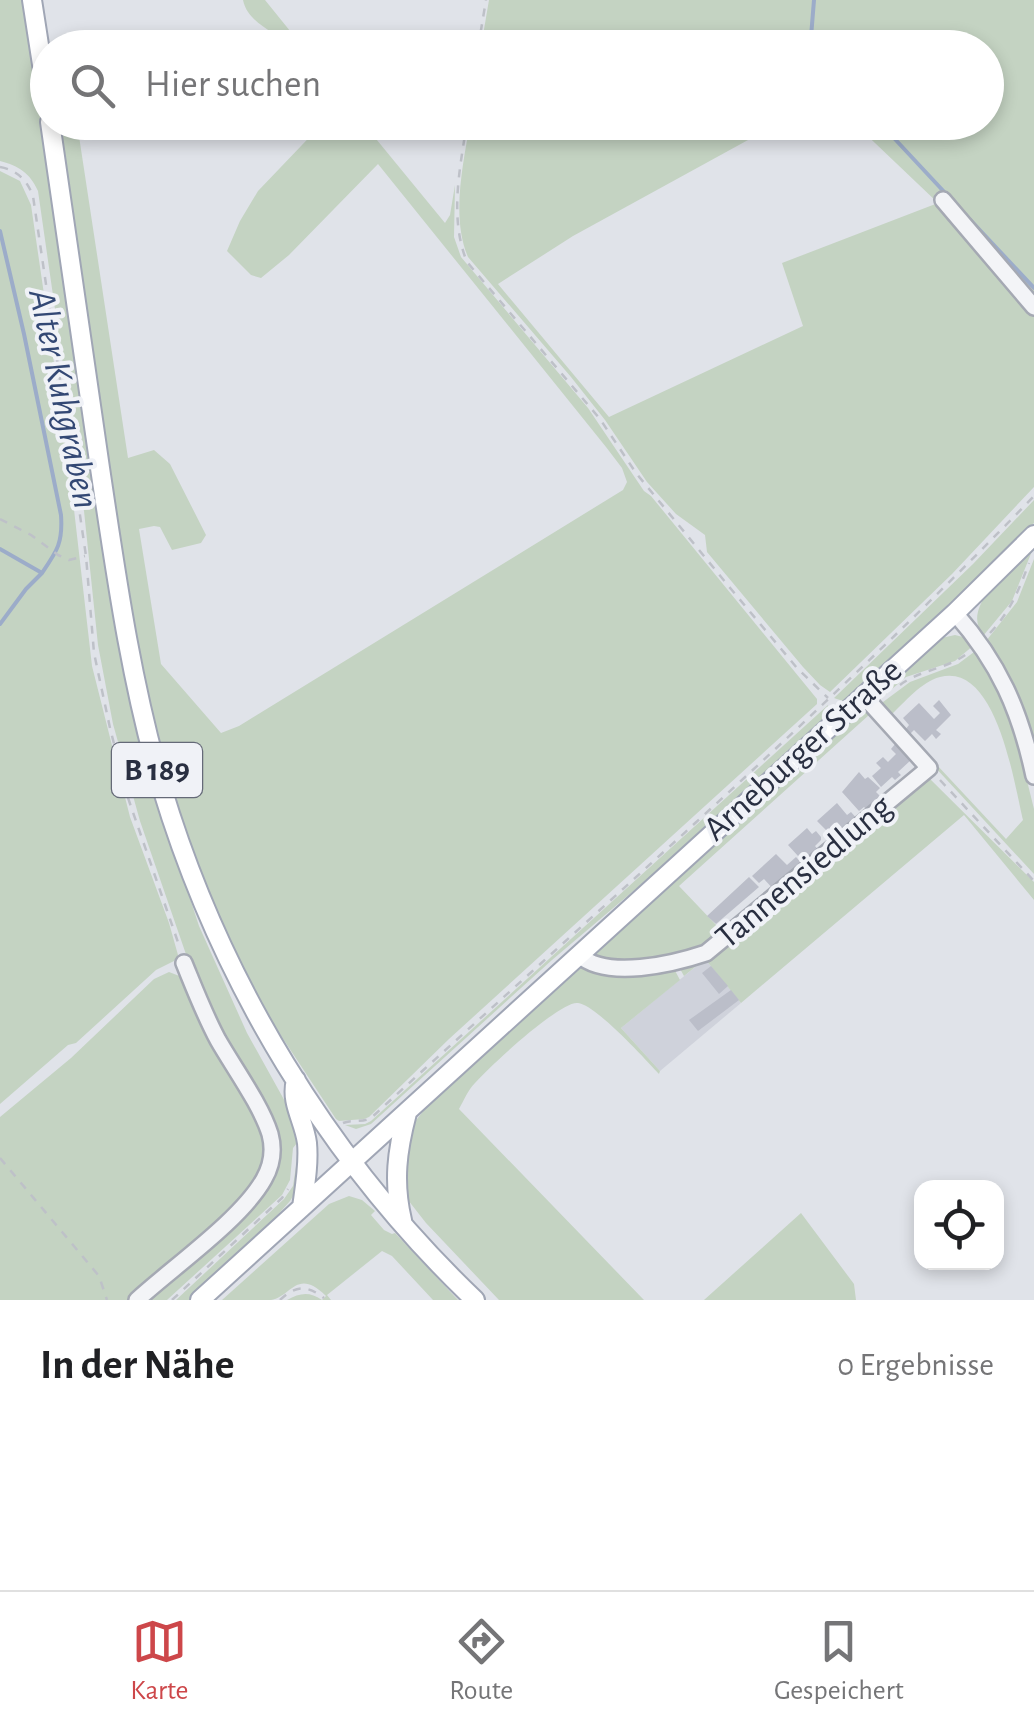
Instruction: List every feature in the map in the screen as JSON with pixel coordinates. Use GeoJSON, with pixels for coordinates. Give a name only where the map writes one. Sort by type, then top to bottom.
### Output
{"type":"FeatureCollection","features":[{"type":"Feature","properties":{"kind":"main road"},"geometry":{"type":"LineString","coordinates":[[32,0],[37,30]]}},
{"type":"Feature","properties":{"kind":"main road","name":"B 189"},"geometry":{"type":"LineString","coordinates":[[53,140],[118,587],[145,727],[192,876],[236,974],[296,1080],[402,1224],[475,1300]]}},
{"type":"Feature","properties":{"kind":"main road","name":"Arneburger Straße"},"geometry":{"type":"LineString","coordinates":[[200,1300],[844,714],[1034,535]]}},
{"type":"Feature","properties":{"kind":"main road"},"geometry":{"type":"LineString","coordinates":[[296,1080],[293,1093],[307,1146],[302,1207]]}},
{"type":"Feature","properties":{"kind":"main road"},"geometry":{"type":"LineString","coordinates":[[402,1224],[396,1168],[407,1112]]}},
{"type":"Feature","properties":{"kind":"street"},"geometry":{"type":"LineString","coordinates":[[943,200],[1034,307]]}},
{"type":"Feature","properties":{"kind":"street"},"geometry":{"type":"LineString","coordinates":[[954,613],[980,643],[1009,691],[1025,733],[1034,776]]}},
{"type":"Feature","properties":{"kind":"street"},"geometry":{"type":"LineString","coordinates":[[863,695],[929,768]]}},
{"type":"Feature","properties":{"kind":"street","name":"Tannensiedlung"},"geometry":{"type":"LineString","coordinates":[[574,959],[622,969],[706,953],[929,768]]}},
{"type":"Feature","properties":{"kind":"street"},"geometry":{"type":"LineString","coordinates":[[137,1300],[219,1229],[256,1191],[266,1177],[272,1152],[263,1118],[216,1037],[184,964]]}},
{"type":"Feature","properties":{"kind":"path"},"geometry":{"type":"LineString","coordinates":[[481,30],[486,0]]}},
{"type":"Feature","properties":{"kind":"path"},"geometry":{"type":"LineString","coordinates":[[465,140],[457,214],[460,245],[467,262],[600,419],[636,473],[796,668],[844,714]]}},
{"type":"Feature","properties":{"kind":"path"},"geometry":{"type":"LineString","coordinates":[[0,167],[22,177],[33,196],[86,556],[94,653],[128,795],[184,964]]}},
{"type":"Feature","properties":{"kind":"path"},"geometry":{"type":"LineString","coordinates":[[345,1121],[371,1118],[829,699],[1034,496]]}},
{"type":"Feature","properties":{"kind":"path"},"geometry":{"type":"LineString","coordinates":[[0,519],[69,560],[86,556]]}},
{"type":"Feature","properties":{"kind":"path"},"geometry":{"type":"LineString","coordinates":[[929,768],[1034,880]]}},
{"type":"Feature","properties":{"kind":"path"},"geometry":{"type":"LineString","coordinates":[[0,1158],[98,1276],[107,1300]]}},
{"type":"Feature","properties":{"kind":"path"},"geometry":{"type":"LineString","coordinates":[[172,1300],[282,1198],[290,1186]]}},
{"type":"Feature","properties":{"kind":"path"},"geometry":{"type":"LineString","coordinates":[[280,1300],[300,1288],[313,1290],[324,1298]]}},
{"type":"Feature","properties":{"kind":"shaded area"},"geometry":{"type":"Polygon","coordinates":[[[705,959],[741,1003],[660,1071],[621,1028],[705,959]]]}},
{"type":"Feature","properties":{"kind":"green space"},"geometry":{"type":"Polygon","coordinates":[[[0,0],[24,0],[30,39],[30,140],[45,140],[129,689],[148,770],[199,926],[247,1033],[287,1105],[300,1143],[293,1148],[290,1180],[282,1195],[167,1300],[144,1300],[246,1210],[276,1157],[199,992],[140,821],[113,724],[98,645],[84,511],[38,191],[23,171],[0,161],[0,0]]]}},
{"type":"Feature","properties":{"kind":"green space"},"geometry":{"type":"Polygon","coordinates":[[[243,0],[265,0],[289,30],[268,30],[243,0]]]}},
{"type":"Feature","properties":{"kind":"green space"},"geometry":{"type":"Polygon","coordinates":[[[489,0],[1034,0],[1034,487],[952,574],[830,692],[803,667],[707,552],[705,535],[676,514],[647,482],[571,377],[468,257],[459,208],[467,140],[748,140],[573,236],[498,284],[609,417],[803,326],[782,263],[938,203],[872,140],[1004,140],[1004,30],[484,30],[489,0]]]}},
{"type":"Feature","properties":{"kind":"green space"},"geometry":{"type":"Polygon","coordinates":[[[61,140],[80,140],[128,458],[154,450],[170,464],[206,535],[201,543],[172,550],[160,527],[139,529],[161,664],[221,733],[239,726],[623,490],[627,482],[622,468],[378,164],[289,255],[261,278],[251,275],[227,251],[258,191],[307,140],[377,140],[445,223],[455,185],[454,237],[461,257],[588,408],[644,491],[817,699],[817,704],[449,1039],[369,1117],[339,1121],[268,1016],[233,951],[187,838],[142,678],[61,140]]]}},
{"type":"Feature","properties":{"kind":"green space"},"geometry":{"type":"Polygon","coordinates":[[[0,171],[20,181],[31,205],[69,466],[92,666],[130,817],[178,955],[0,1104],[0,171]]]}},
{"type":"Feature","properties":{"kind":"green space"},"geometry":{"type":"Polygon","coordinates":[[[1034,500],[1034,523],[1018,540],[848,699],[834,698],[973,564],[1034,500]]]}},
{"type":"Feature","properties":{"kind":"green space"},"geometry":{"type":"Polygon","coordinates":[[[1034,546],[1012,601],[983,636],[977,615],[986,594],[1034,546]]]}},
{"type":"Feature","properties":{"kind":"green space"},"geometry":{"type":"Polygon","coordinates":[[[1034,559],[1034,747],[1011,684],[986,641],[1017,602],[1034,559]]]}},
{"type":"Feature","properties":{"kind":"green space"},"geometry":{"type":"Polygon","coordinates":[[[955,635],[974,645],[955,661],[906,677],[877,702],[878,692],[937,639],[955,635]]]}},
{"type":"Feature","properties":{"kind":"green space"},"geometry":{"type":"Polygon","coordinates":[[[978,649],[1009,708],[1034,809],[1034,874],[933,765],[1006,839],[1023,820],[1000,729],[976,688],[960,677],[940,677],[920,688],[891,715],[932,760],[929,762],[879,705],[910,682],[958,664],[978,649]]]}},
{"type":"Feature","properties":{"kind":"green space"},"geometry":{"type":"Polygon","coordinates":[[[828,705],[826,720],[371,1124],[356,1129],[345,1125],[371,1121],[828,705]]]}},
{"type":"Feature","properties":{"kind":"green space"},"geometry":{"type":"Polygon","coordinates":[[[861,708],[873,712],[898,740],[896,743],[869,715],[679,886],[719,928],[700,949],[623,966],[594,960],[594,952],[861,708]]]}},
{"type":"Feature","properties":{"kind":"green space"},"geometry":{"type":"Polygon","coordinates":[[[927,776],[1034,882],[1034,900],[964,815],[741,1003],[705,959],[684,976],[679,967],[927,776]]]}},
{"type":"Feature","properties":{"kind":"green space"},"geometry":{"type":"Polygon","coordinates":[[[672,965],[680,980],[621,1028],[659,1074],[608,1022],[578,1003],[557,1012],[509,1050],[473,1086],[459,1109],[644,1300],[499,1300],[408,1200],[403,1181],[411,1127],[427,1106],[579,967],[672,965]]]}},
{"type":"Feature","properties":{"kind":"green space"},"geometry":{"type":"Polygon","coordinates":[[[169,972],[182,977],[261,1124],[266,1163],[249,1194],[129,1300],[0,1300],[0,1117],[71,1058],[154,979],[169,972]]]}},
{"type":"Feature","properties":{"kind":"green space"},"geometry":{"type":"Polygon","coordinates":[[[301,1150],[295,1193],[290,1201],[258,1237],[189,1300],[176,1300],[284,1199],[293,1186],[301,1150]]]}},
{"type":"Feature","properties":{"kind":"green space"},"geometry":{"type":"Polygon","coordinates":[[[349,1196],[362,1200],[375,1211],[371,1215],[384,1230],[395,1233],[458,1300],[433,1300],[392,1256],[382,1251],[327,1295],[331,1300],[322,1300],[326,1296],[316,1288],[301,1284],[271,1300],[222,1300],[329,1204],[349,1196]]]}},
{"type":"Feature","properties":{"kind":"green space"},"geometry":{"type":"Polygon","coordinates":[[[801,1213],[854,1284],[856,1300],[704,1300],[801,1213]]]}},
{"type":"Feature","properties":{"kind":"green space"},"geometry":{"type":"Polygon","coordinates":[[[304,1294],[322,1300],[287,1300],[304,1294]]]}},
{"type":"Feature","properties":{"kind":"building"},"geometry":{"type":"Polygon","coordinates":[[[939,700],[951,715],[936,730],[941,734],[936,739],[932,734],[925,741],[914,730],[910,734],[905,730],[909,725],[903,718],[919,703],[934,719],[940,713],[933,706],[939,700]]]}},
{"type":"Feature","properties":{"kind":"building"},"geometry":{"type":"Polygon","coordinates":[[[896,743],[911,760],[898,772],[901,775],[881,787],[872,776],[881,768],[876,763],[883,757],[888,762],[896,754],[891,749],[896,743]]]}},
{"type":"Feature","properties":{"kind":"building"},"geometry":{"type":"Polygon","coordinates":[[[859,772],[880,788],[876,792],[884,800],[869,812],[864,807],[859,811],[842,792],[859,772]]]}},
{"type":"Feature","properties":{"kind":"building"},"geometry":{"type":"Polygon","coordinates":[[[837,803],[859,821],[846,832],[837,822],[827,831],[817,821],[837,803]]]}},
{"type":"Feature","properties":{"kind":"building"},"geometry":{"type":"Polygon","coordinates":[[[807,828],[821,837],[815,846],[821,853],[804,862],[809,857],[805,852],[798,856],[788,845],[807,828]]]}},
{"type":"Feature","properties":{"kind":"building"},"geometry":{"type":"Polygon","coordinates":[[[776,854],[787,865],[796,857],[805,867],[775,891],[764,879],[759,883],[752,876],[776,854]]]}},
{"type":"Feature","properties":{"kind":"building"},"geometry":{"type":"Polygon","coordinates":[[[749,877],[759,887],[716,924],[707,916],[749,877]]]}},
{"type":"Feature","properties":{"kind":"building"},"geometry":{"type":"Polygon","coordinates":[[[711,966],[728,986],[719,994],[702,973],[711,966]]]}},
{"type":"Feature","properties":{"kind":"building"},"geometry":{"type":"Polygon","coordinates":[[[731,990],[739,1000],[698,1031],[689,1020],[731,990]]]}},
{"type":"Feature","properties":{"kind":"waterway"},"geometry":{"type":"LineString","coordinates":[[812,30],[814,0]]}},
{"type":"Feature","properties":{"kind":"waterway"},"geometry":{"type":"LineString","coordinates":[[896,140],[948,196]]}},
{"type":"Feature","properties":{"kind":"waterway"},"geometry":{"type":"LineString","coordinates":[[961,210],[1034,288]]}},
{"type":"Feature","properties":{"kind":"waterway","name":"Alter Kuhgraben"},"geometry":{"type":"LineString","coordinates":[[0,231],[61,515],[58,546],[42,573]]}},
{"type":"Feature","properties":{"kind":"waterway"},"geometry":{"type":"LineString","coordinates":[[0,549],[42,573],[0,624]]}}]}
